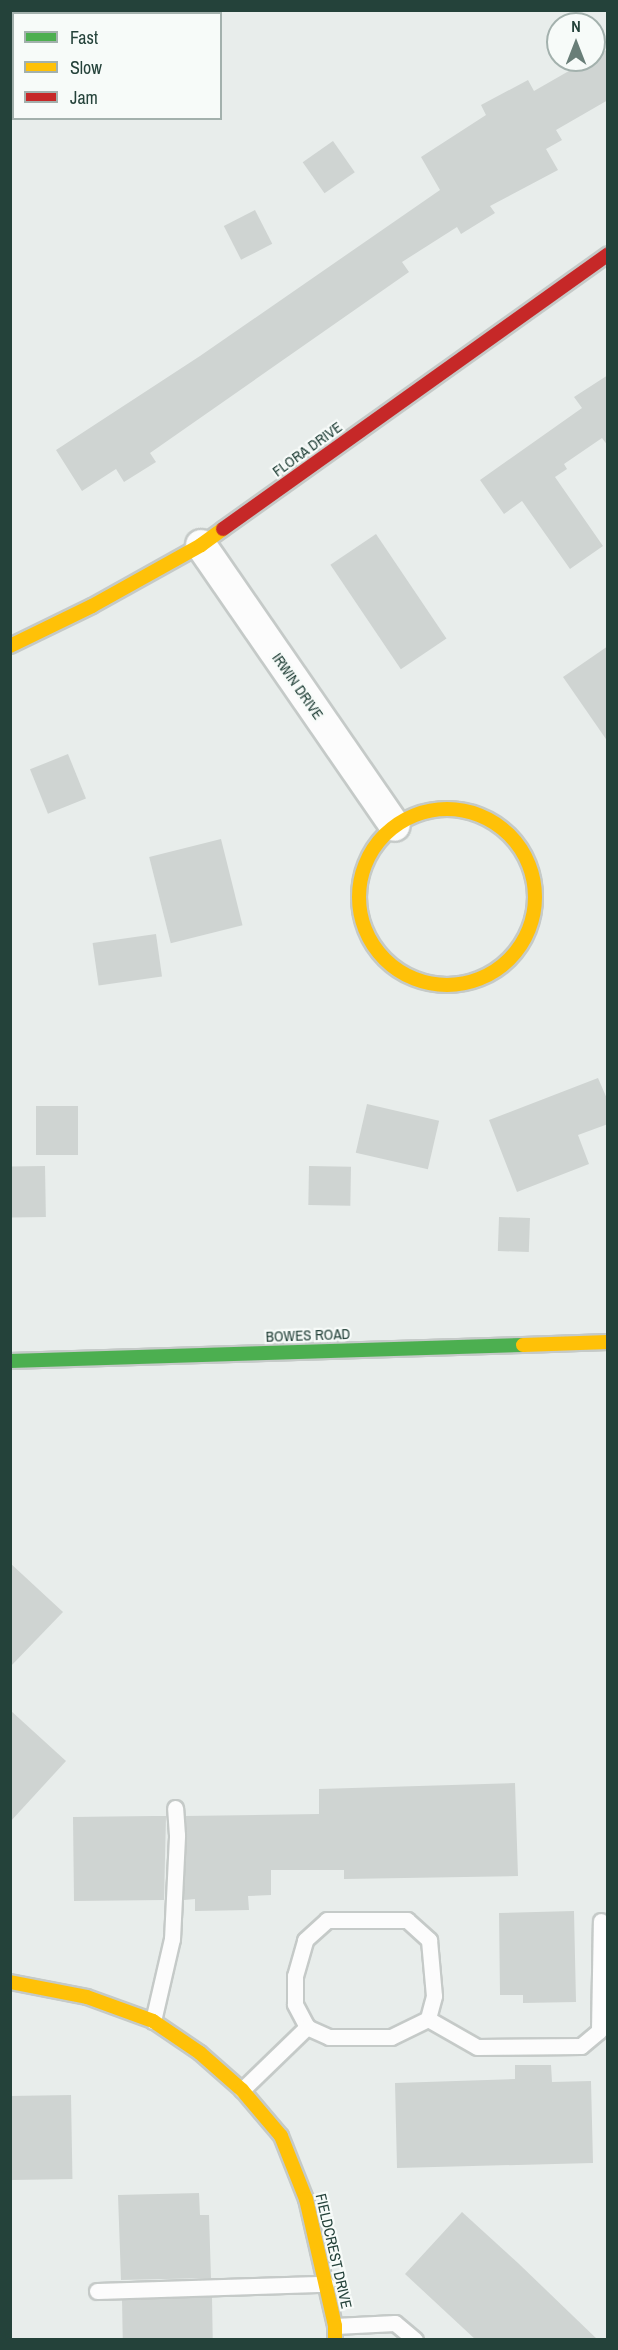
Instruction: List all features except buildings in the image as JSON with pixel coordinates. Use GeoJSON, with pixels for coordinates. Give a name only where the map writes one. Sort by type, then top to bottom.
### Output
{"type":"FeatureCollection","features":[{"type":"Feature","properties":{"kind":"street","name":"FLORA DRIVE"},"geometry":{"type":"LineString","coordinates":[[10,646],[92,606],[201,545],[608,254]]}},
{"type":"Feature","properties":{"kind":"street","name":"IRWIN DRIVE"},"geometry":{"type":"LineString","coordinates":[[201,545],[395,826]]}},
{"type":"Feature","properties":{"kind":"street"},"geometry":{"type":"LineString","coordinates":[[455,809],[476,814],[495,823],[512,837],[524,854],[532,874],[536,894],[534,916],[527,936],[515,954],[499,968],[480,979],[460,984],[439,985],[418,980],[399,971],[382,957],[370,940],[362,920],[358,900],[360,878],[379,840],[395,826],[413,815],[434,810],[455,809]]}},
{"type":"Feature","properties":{"kind":"street","name":"BOWES ROAD"},"geometry":{"type":"LineString","coordinates":[[10,1361],[608,1342]]}},
{"type":"Feature","properties":{"kind":"street","name":"FIELDCREST DRIVE"},"geometry":{"type":"LineString","coordinates":[[10,1982],[87,1997],[153,2021],[200,2053],[242,2090],[281,2136],[306,2199],[335,2333]]}},
{"type":"Feature","properties":{"kind":"lane"},"geometry":{"type":"LineString","coordinates":[[153,2021],[172,1939],[177,1835],[175,1808]]}},
{"type":"Feature","properties":{"kind":"lane"},"geometry":{"type":"LineString","coordinates":[[327,1920],[407,1920],[429,1940],[434,1996],[428,2019],[391,2037],[329,2037],[307,2026],[295,2004],[295,1976],[305,1940],[327,1920]]}},
{"type":"Feature","properties":{"kind":"lane"},"geometry":{"type":"LineString","coordinates":[[428,2019],[477,2047],[582,2046],[599,2031],[601,1921]]}},
{"type":"Feature","properties":{"kind":"lane"},"geometry":{"type":"LineString","coordinates":[[242,2090],[307,2026]]}},
{"type":"Feature","properties":{"kind":"lane"},"geometry":{"type":"LineString","coordinates":[[98,2291],[326,2284]]}},
{"type":"Feature","properties":{"kind":"lane"},"geometry":{"type":"LineString","coordinates":[[335,2333],[395,2323],[415,2340]]}},
{"type":"Feature","properties":{"kind":"traffic: fast"},"geometry":{"type":"LineString","coordinates":[[10,1361],[523,1345]]}},
{"type":"Feature","properties":{"kind":"traffic: slow"},"geometry":{"type":"LineString","coordinates":[[10,646],[92,606],[201,545],[223,529]]}},
{"type":"Feature","properties":{"kind":"traffic: slow"},"geometry":{"type":"LineString","coordinates":[[447,809],[481,816],[496,824],[509,835],[520,848],[528,863],[535,897],[528,931],[520,946],[509,959],[496,970],[481,978],[447,985],[413,978],[398,970],[385,959],[374,946],[366,931],[359,897],[366,863],[374,848],[385,835],[398,824],[413,816],[447,809]]}},
{"type":"Feature","properties":{"kind":"traffic: slow"},"geometry":{"type":"LineString","coordinates":[[523,1345],[608,1342]]}},
{"type":"Feature","properties":{"kind":"traffic: slow"},"geometry":{"type":"LineString","coordinates":[[10,1982],[87,1997],[153,2021],[200,2053],[242,2090],[281,2136],[306,2199],[335,2326],[335,2340]]}},
{"type":"Feature","properties":{"kind":"traffic: jam"},"geometry":{"type":"LineString","coordinates":[[223,529],[608,254]]}}]}
